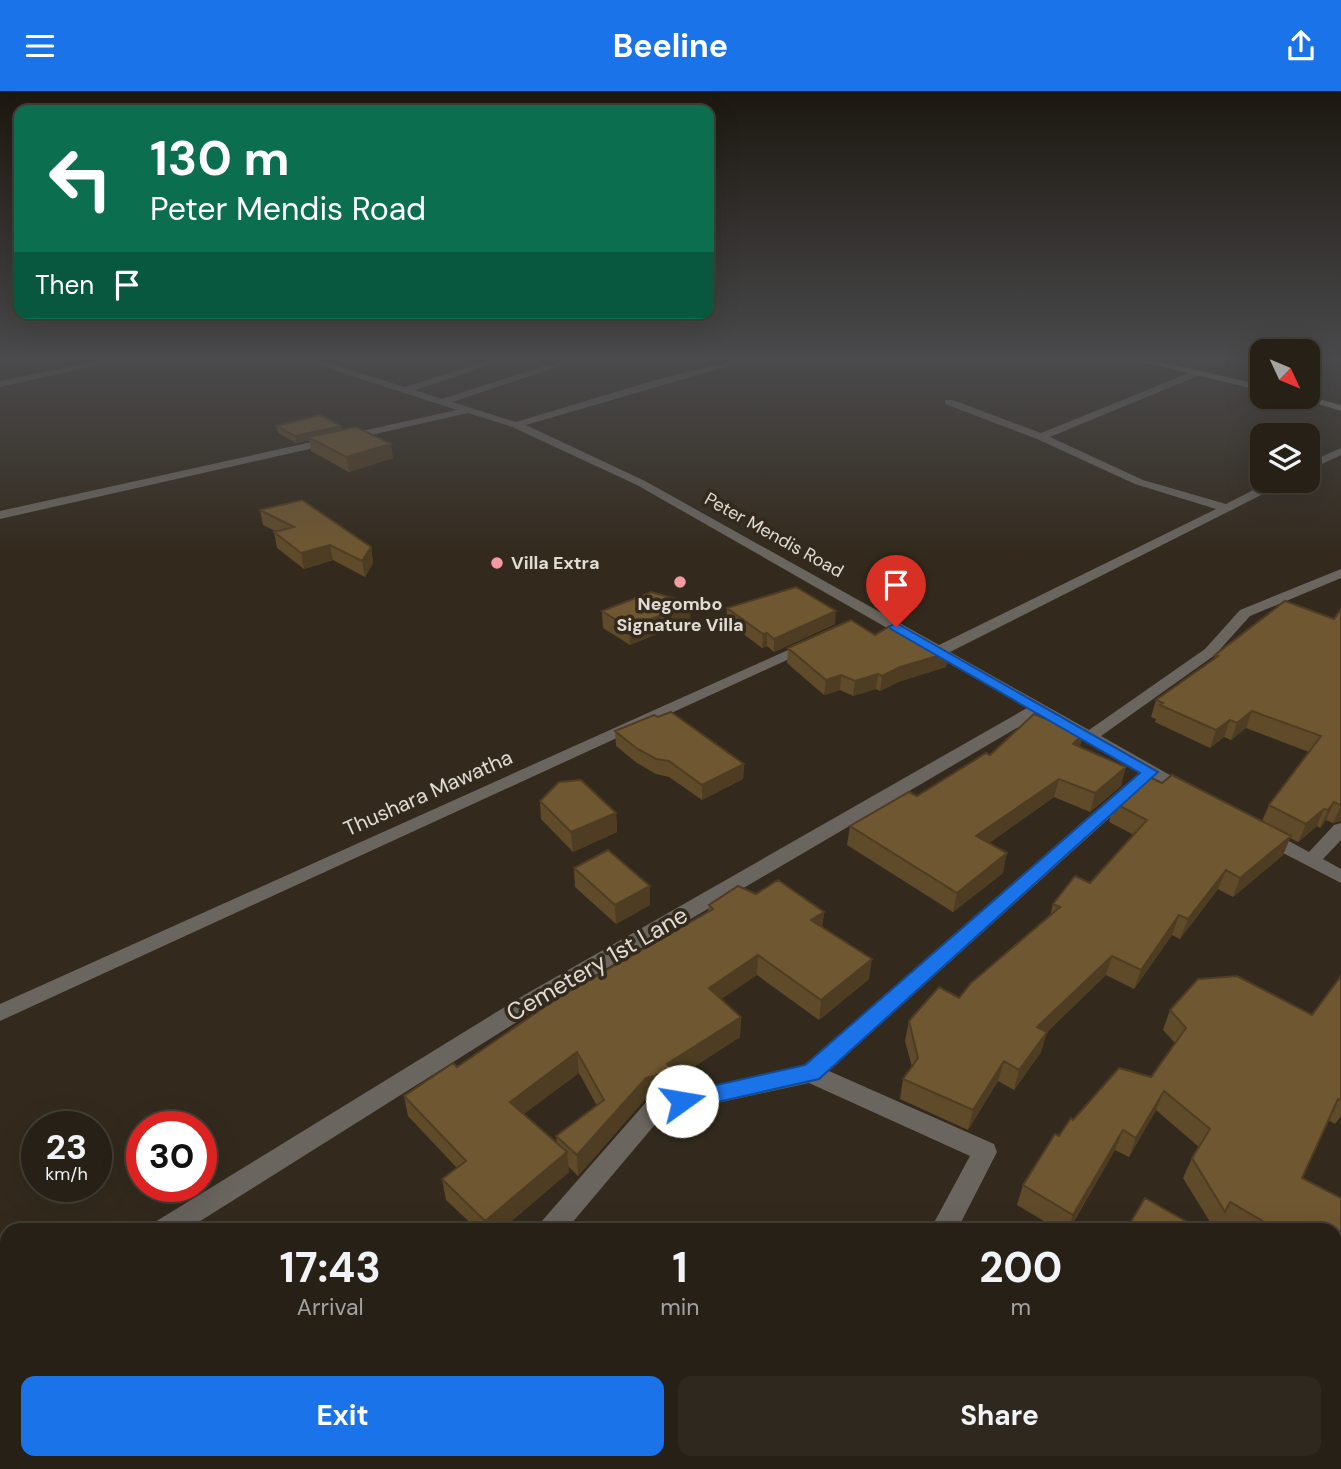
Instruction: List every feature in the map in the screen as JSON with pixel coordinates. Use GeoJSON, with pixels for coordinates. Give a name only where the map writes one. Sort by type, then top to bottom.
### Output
{"type":"FeatureCollection","features":[{"type":"Feature","properties":{"kind":"street"},"geometry":{"type":"LineString","coordinates":[[0,515],[401,425]]}},
{"type":"Feature","properties":{"kind":"street","name":"Peter Mendis Road"},"geometry":{"type":"LineString","coordinates":[[517,425],[641,483],[875,614],[1088,739],[1196,797]]}},
{"type":"Feature","properties":{"kind":"street"},"geometry":{"type":"LineString","coordinates":[[1010,425],[1139,482],[1227,508]]}},
{"type":"Feature","properties":{"kind":"street"},"geometry":{"type":"LineString","coordinates":[[1041,437],[1070,425]]}},
{"type":"Feature","properties":{"kind":"street"},"geometry":{"type":"LineString","coordinates":[[1320,462],[1341,451]]}},
{"type":"Feature","properties":{"kind":"street"},"geometry":{"type":"LineString","coordinates":[[939,651],[1257,493]]}},
{"type":"Feature","properties":{"kind":"street"},"geometry":{"type":"LineString","coordinates":[[1088,739],[1210,652],[1245,613],[1341,573]]}},
{"type":"Feature","properties":{"kind":"street"},"geometry":{"type":"LineString","coordinates":[[849,626],[875,614]]}},
{"type":"Feature","properties":{"kind":"street","name":"Thushara Mawatha"},"geometry":{"type":"LineString","coordinates":[[0,1013],[824,637]]}},
{"type":"Feature","properties":{"kind":"street","name":"Cemetery 1st Lane"},"geometry":{"type":"LineString","coordinates":[[175,1223],[534,1000],[1038,709]]}},
{"type":"Feature","properties":{"kind":"street"},"geometry":{"type":"LineString","coordinates":[[556,1223],[656,1107],[811,1073],[1150,772]]}},
{"type":"Feature","properties":{"kind":"street"},"geometry":{"type":"LineString","coordinates":[[1254,829],[1341,877]]}},
{"type":"Feature","properties":{"kind":"street"},"geometry":{"type":"LineString","coordinates":[[1311,861],[1341,829]]}},
{"type":"Feature","properties":{"kind":"street"},"geometry":{"type":"LineString","coordinates":[[811,1073],[985,1152],[947,1223]]}},
{"type":"Feature","properties":{"kind":"building"},"geometry":{"type":"Polygon","coordinates":[[[340,425],[341,426],[295,436],[277,426],[340,425]]]}},
{"type":"Feature","properties":{"kind":"building"},"geometry":{"type":"Polygon","coordinates":[[[356,427],[391,444],[346,457],[308,437],[356,427]]]}},
{"type":"Feature","properties":{"kind":"building"},"geometry":{"type":"Polygon","coordinates":[[[302,500],[371,547],[362,561],[330,545],[301,553],[274,532],[294,527],[260,510],[302,500]]]}},
{"type":"Feature","properties":{"kind":"building"},"geometry":{"type":"Polygon","coordinates":[[[796,587],[836,611],[774,639],[727,608],[796,587]]]}},
{"type":"Feature","properties":{"kind":"building"},"geometry":{"type":"Polygon","coordinates":[[[651,592],[691,603],[629,628],[602,611],[651,592]]]}},
{"type":"Feature","properties":{"kind":"building"},"geometry":{"type":"Polygon","coordinates":[[[1285,601],[1334,619],[1341,609],[1341,805],[1334,802],[1328,810],[1324,809],[1306,824],[1269,805],[1321,736],[1252,711],[1237,723],[1230,720],[1216,730],[1160,705],[1163,703],[1156,700],[1218,656],[1215,655],[1285,601]]]}},
{"type":"Feature","properties":{"kind":"building"},"geometry":{"type":"Polygon","coordinates":[[[851,620],[875,635],[890,626],[948,653],[900,667],[882,676],[878,674],[855,681],[841,675],[826,680],[788,648],[851,620]]]}},
{"type":"Feature","properties":{"kind":"building"},"geometry":{"type":"Polygon","coordinates":[[[671,712],[744,764],[702,785],[669,761],[656,759],[636,748],[615,731],[654,715],[658,717],[671,712]]]}},
{"type":"Feature","properties":{"kind":"building"},"geometry":{"type":"Polygon","coordinates":[[[1034,714],[1083,734],[1073,744],[1126,767],[1095,793],[1059,779],[976,836],[1007,853],[957,893],[850,826],[909,792],[917,796],[986,753],[990,755],[1034,714]]]}},
{"type":"Feature","properties":{"kind":"building"},"geometry":{"type":"Polygon","coordinates":[[[1145,775],[1162,783],[1172,775],[1291,836],[1240,878],[1226,870],[1188,919],[1179,915],[1141,970],[1112,956],[1037,1027],[1047,1032],[1019,1070],[1004,1061],[973,1110],[903,1079],[918,1058],[909,1021],[939,987],[959,998],[971,983],[1060,907],[1053,904],[1075,876],[1090,883],[1147,820],[1114,803],[1145,775]]]}},
{"type":"Feature","properties":{"kind":"building"},"geometry":{"type":"Polygon","coordinates":[[[581,780],[616,813],[571,832],[540,801],[559,782],[581,780]]]}},
{"type":"Feature","properties":{"kind":"building"},"geometry":{"type":"Polygon","coordinates":[[[608,850],[650,886],[615,905],[574,868],[608,850]]]}},
{"type":"Feature","properties":{"kind":"building"},"geometry":{"type":"Polygon","coordinates":[[[778,880],[824,912],[811,920],[872,959],[821,1000],[758,955],[709,988],[741,1017],[667,1064],[675,1071],[646,1078],[577,1155],[556,1136],[604,1100],[577,1052],[510,1102],[567,1152],[485,1221],[442,1179],[466,1161],[404,1096],[453,1063],[457,1067],[556,999],[713,909],[709,905],[738,886],[756,894],[778,880]]]}},
{"type":"Feature","properties":{"kind":"building"},"geometry":{"type":"Polygon","coordinates":[[[1237,976],[1312,1015],[1341,976],[1341,1101],[1338,1099],[1302,1178],[1341,1198],[1341,1223],[1266,1223],[1230,1202],[1225,1212],[1192,1158],[1210,1129],[1164,1091],[1136,1138],[1123,1130],[1073,1215],[1023,1185],[1055,1134],[1059,1136],[1071,1118],[1073,1120],[1119,1068],[1151,1077],[1186,1028],[1170,1010],[1198,979],[1237,976]]]}},
{"type":"Feature","properties":{"kind":"building"},"geometry":{"type":"Polygon","coordinates":[[[1145,1198],[1189,1223],[1130,1223],[1145,1198]]]}},
{"type":"Feature","properties":{"kind":"place","name":"Villa Extra"},"geometry":{"type":"Point","coordinates":[497,563]}},
{"type":"Feature","properties":{"kind":"place","name":"Negombo Signature Villa"},"geometry":{"type":"Point","coordinates":[680,582]}},
{"type":"Feature","properties":{"kind":"route"},"geometry":{"type":"LineString","coordinates":[[682,1101],[811,1073],[1150,772],[896,627]]}}]}
